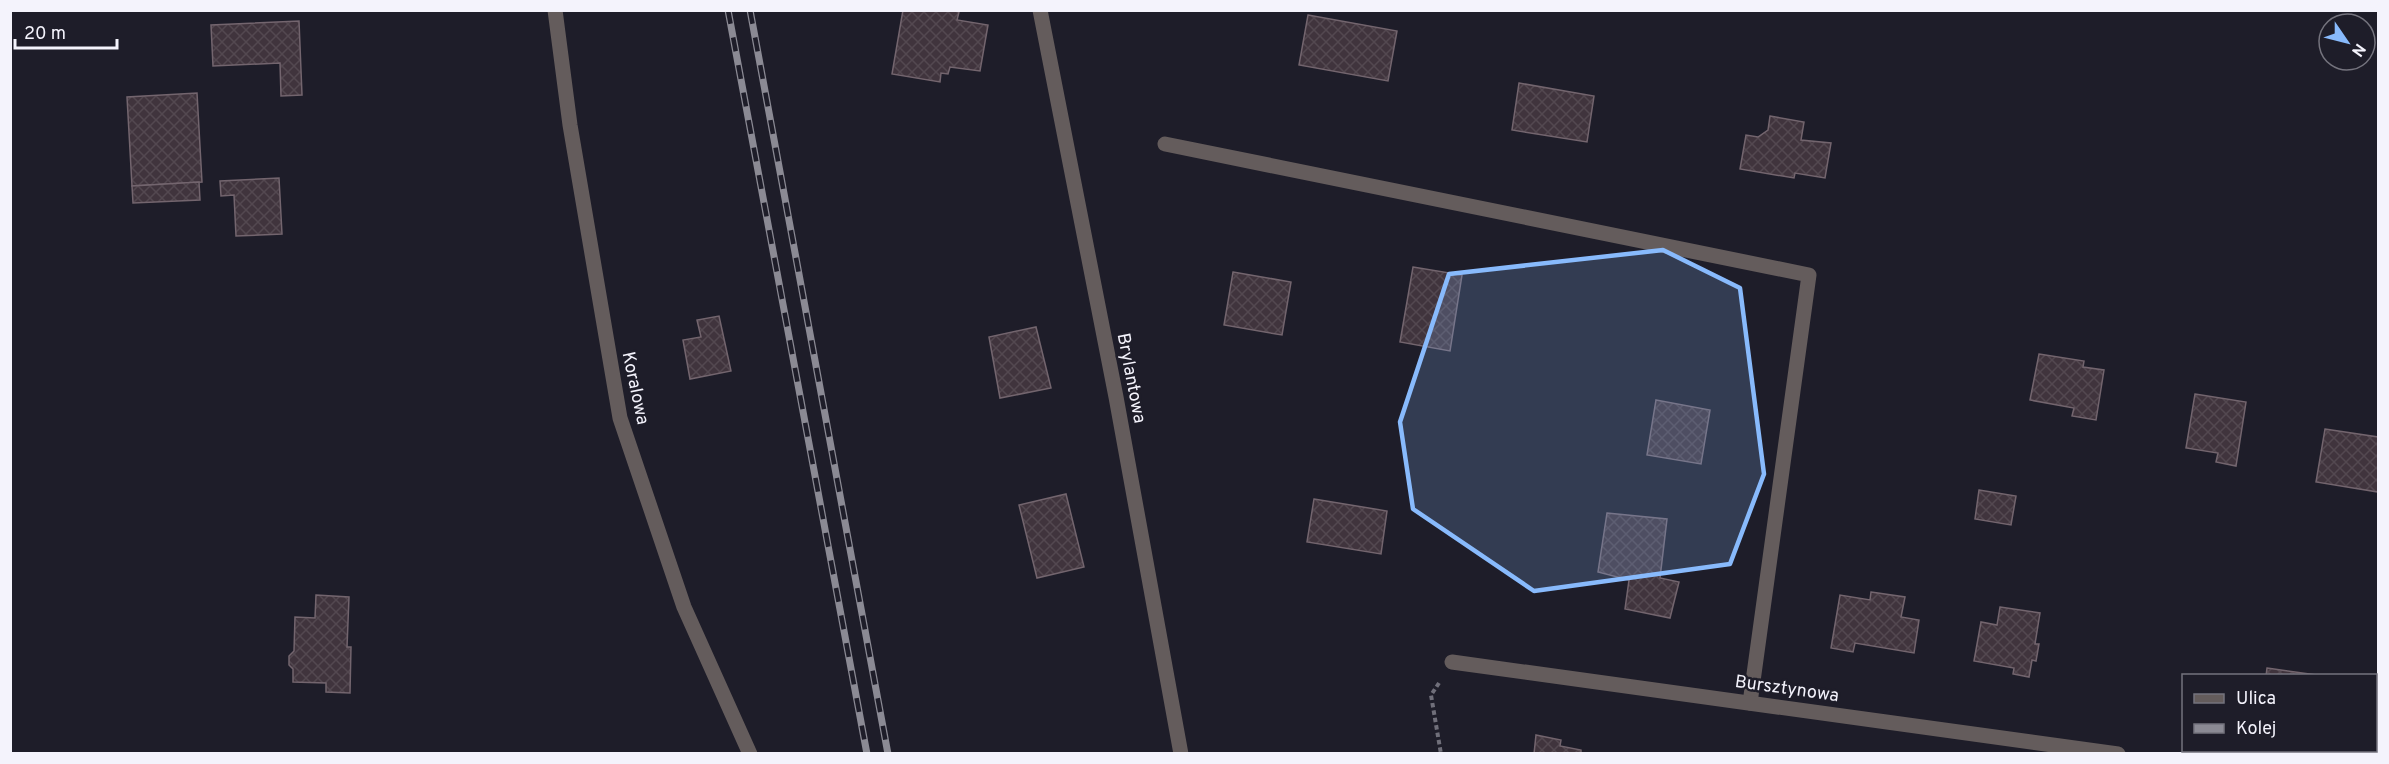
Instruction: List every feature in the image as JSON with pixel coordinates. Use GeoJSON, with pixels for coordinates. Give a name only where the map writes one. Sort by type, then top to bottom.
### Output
{"type":"FeatureCollection","features":[{"type":"Feature","properties":{"kind":"street","name":"Koralowa"},"geometry":{"type":"LineString","coordinates":[[555,10],[570,125],[620,418],[684,608],[750,753]]}},
{"type":"Feature","properties":{"kind":"street","name":"Brylantowa"},"geometry":{"type":"LineString","coordinates":[[1040,10],[1116,397],[1181,753]]}},
{"type":"Feature","properties":{"kind":"street"},"geometry":{"type":"LineString","coordinates":[[1165,144],[1809,275],[1750,703]]}},
{"type":"Feature","properties":{"kind":"street","name":"Bursztynowa"},"geometry":{"type":"LineString","coordinates":[[1452,662],[2118,753]]}},
{"type":"Feature","properties":{"kind":"path"},"geometry":{"type":"LineString","coordinates":[[1441,753],[1431,695],[1452,662]]}},
{"type":"Feature","properties":{"kind":"highlighted area"},"geometry":{"type":"Polygon","coordinates":[[[1663,250],[1740,288],[1764,474],[1730,564],[1534,591],[1413,509],[1400,422],[1449,274],[1663,250]]]}},
{"type":"Feature","properties":{"kind":"building"},"geometry":{"type":"Polygon","coordinates":[[[903,10],[951,10],[959,12],[957,20],[988,25],[980,71],[950,67],[948,74],[941,73],[940,82],[892,74],[903,10]]]}},
{"type":"Feature","properties":{"kind":"building"},"geometry":{"type":"Polygon","coordinates":[[[1308,15],[1397,31],[1388,81],[1299,65],[1308,15]]]}},
{"type":"Feature","properties":{"kind":"building"},"geometry":{"type":"Polygon","coordinates":[[[299,21],[302,95],[281,96],[280,63],[213,66],[211,25],[299,21]]]}},
{"type":"Feature","properties":{"kind":"building"},"geometry":{"type":"Polygon","coordinates":[[[1519,83],[1594,96],[1587,142],[1512,130],[1519,83]]]}},
{"type":"Feature","properties":{"kind":"building"},"geometry":{"type":"Polygon","coordinates":[[[197,93],[202,182],[132,186],[127,97],[197,93]]]}},
{"type":"Feature","properties":{"kind":"building"},"geometry":{"type":"Polygon","coordinates":[[[1770,116],[1804,122],[1801,140],[1831,143],[1825,178],[1795,173],[1794,178],[1740,169],[1746,135],[1758,137],[1768,130],[1770,116]]]}},
{"type":"Feature","properties":{"kind":"building"},"geometry":{"type":"Polygon","coordinates":[[[279,178],[282,234],[236,236],[234,195],[221,196],[220,181],[279,178]]]}},
{"type":"Feature","properties":{"kind":"building"},"geometry":{"type":"Polygon","coordinates":[[[199,182],[200,200],[133,203],[132,186],[199,182]]]}},
{"type":"Feature","properties":{"kind":"building"},"geometry":{"type":"Polygon","coordinates":[[[1413,267],[1462,275],[1450,351],[1400,342],[1413,267]]]}},
{"type":"Feature","properties":{"kind":"building"},"geometry":{"type":"Polygon","coordinates":[[[1233,272],[1291,282],[1282,335],[1224,325],[1233,272]]]}},
{"type":"Feature","properties":{"kind":"building"},"geometry":{"type":"Polygon","coordinates":[[[719,316],[731,371],[690,379],[683,340],[701,337],[697,320],[719,316]]]}},
{"type":"Feature","properties":{"kind":"building"},"geometry":{"type":"Polygon","coordinates":[[[1036,327],[1051,388],[1000,398],[989,337],[1036,327]]]}},
{"type":"Feature","properties":{"kind":"building"},"geometry":{"type":"Polygon","coordinates":[[[2039,354],[2084,361],[2083,367],[2104,370],[2096,420],[2072,416],[2074,408],[2030,400],[2039,354]]]}},
{"type":"Feature","properties":{"kind":"building"},"geometry":{"type":"Polygon","coordinates":[[[2195,394],[2246,402],[2236,466],[2216,462],[2218,453],[2186,448],[2195,394]]]}},
{"type":"Feature","properties":{"kind":"building"},"geometry":{"type":"Polygon","coordinates":[[[1656,400],[1710,410],[1701,464],[1647,455],[1656,400]]]}},
{"type":"Feature","properties":{"kind":"building"},"geometry":{"type":"Polygon","coordinates":[[[2325,429],[2378,437],[2378,492],[2316,482],[2325,429]]]}},
{"type":"Feature","properties":{"kind":"building"},"geometry":{"type":"Polygon","coordinates":[[[1979,490],[2016,496],[2011,525],[1975,519],[1979,490]]]}},
{"type":"Feature","properties":{"kind":"building"},"geometry":{"type":"Polygon","coordinates":[[[1066,494],[1084,567],[1037,578],[1019,505],[1066,494]]]}},
{"type":"Feature","properties":{"kind":"building"},"geometry":{"type":"Polygon","coordinates":[[[1314,499],[1387,511],[1381,554],[1307,542],[1314,499]]]}},
{"type":"Feature","properties":{"kind":"building"},"geometry":{"type":"Polygon","coordinates":[[[1607,513],[1667,519],[1660,578],[1679,582],[1670,618],[1625,609],[1629,580],[1598,572],[1607,513]]]}},
{"type":"Feature","properties":{"kind":"building"},"geometry":{"type":"Polygon","coordinates":[[[1871,592],[1905,597],[1901,617],[1919,620],[1914,653],[1855,643],[1853,652],[1831,648],[1840,595],[1870,600],[1871,592]]]}},
{"type":"Feature","properties":{"kind":"building"},"geometry":{"type":"Polygon","coordinates":[[[316,595],[349,597],[347,647],[351,647],[350,693],[326,692],[326,683],[293,682],[293,669],[289,665],[289,656],[294,651],[295,617],[315,618],[316,595]]]}},
{"type":"Feature","properties":{"kind":"building"},"geometry":{"type":"Polygon","coordinates":[[[2000,607],[2040,613],[2035,644],[2039,644],[2036,661],[2032,660],[2029,677],[2013,674],[2014,668],[1974,661],[1981,622],[1997,625],[2000,607]]]}},
{"type":"Feature","properties":{"kind":"building"},"geometry":{"type":"Polygon","coordinates":[[[2267,668],[2310,674],[2266,674],[2267,668]]]}},
{"type":"Feature","properties":{"kind":"building"},"geometry":{"type":"Polygon","coordinates":[[[1536,735],[1561,740],[1560,746],[1581,750],[1581,754],[1534,754],[1536,735]]]}},
{"type":"Feature","properties":{"kind":"railway"},"geometry":{"type":"LineString","coordinates":[[728,10],[867,754]]}},
{"type":"Feature","properties":{"kind":"railway"},"geometry":{"type":"LineString","coordinates":[[750,10],[888,754]]}}]}
